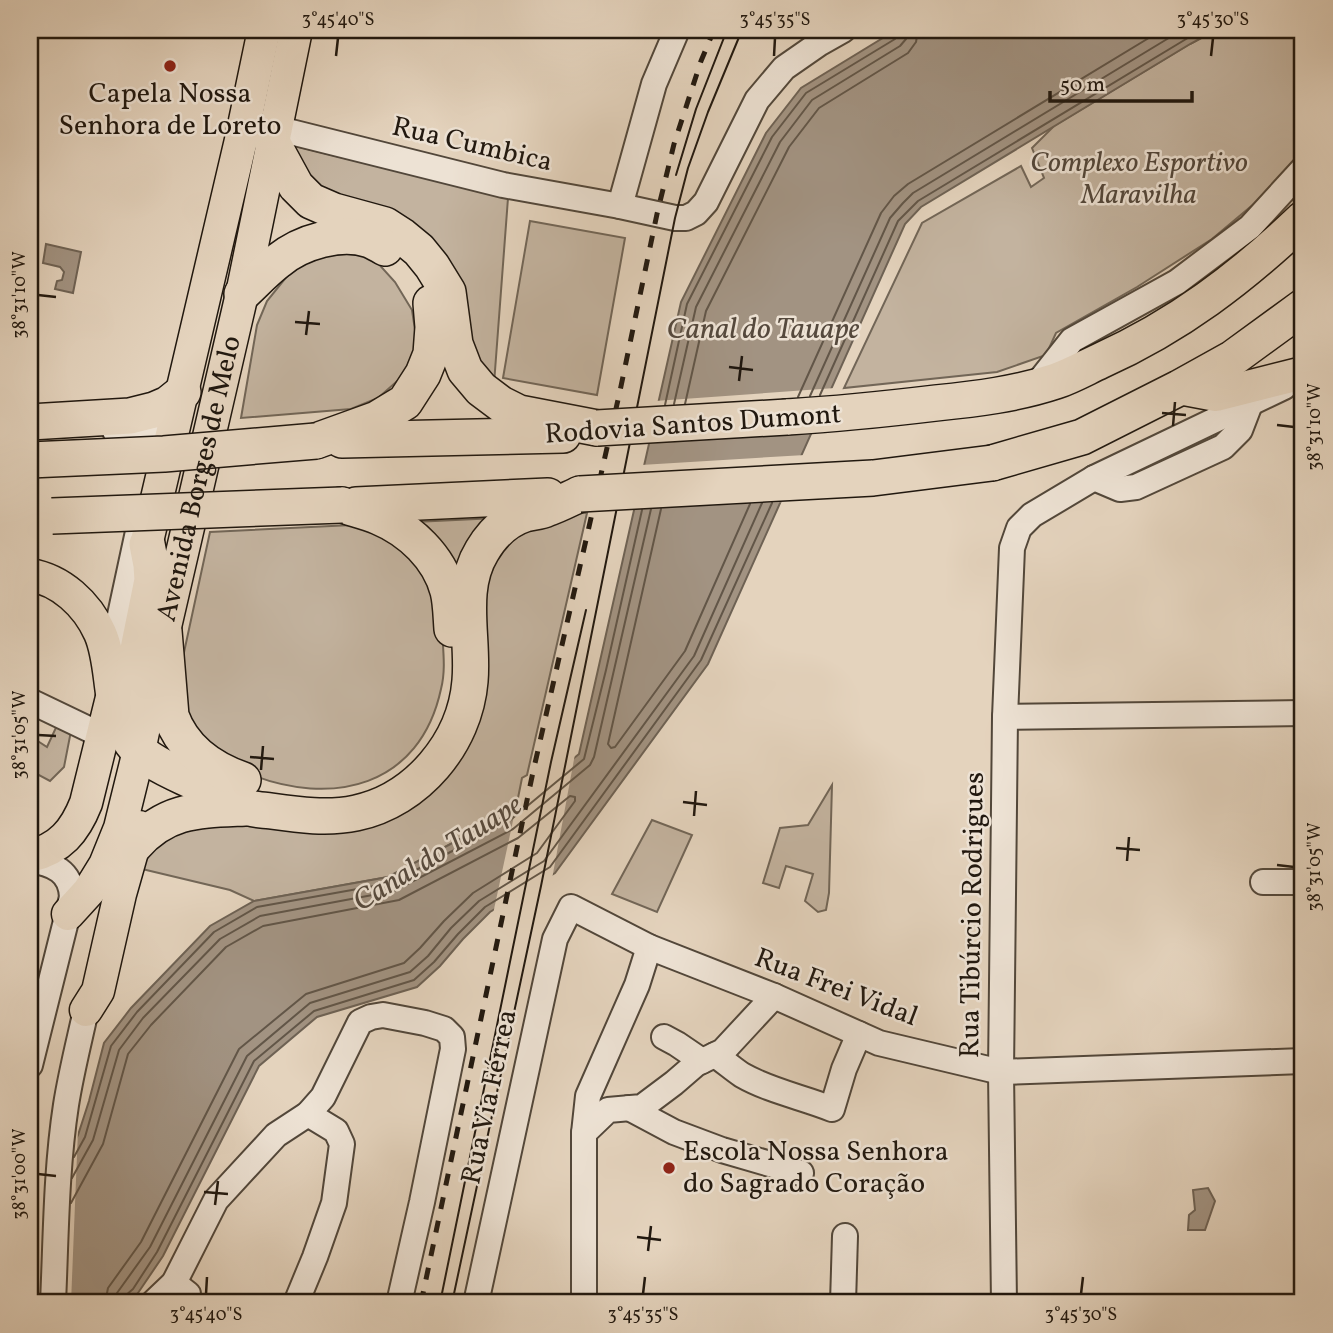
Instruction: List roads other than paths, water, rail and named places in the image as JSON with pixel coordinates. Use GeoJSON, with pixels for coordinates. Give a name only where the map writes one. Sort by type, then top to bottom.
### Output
{"type":"FeatureCollection","features":[{"type":"Feature","properties":{"kind":"highway"},"geometry":{"type":"LineString","coordinates":[[274,135],[296,186],[311,201],[334,211],[385,225],[402,236],[419,250],[449,292],[443,328],[424,374],[405,402],[377,419],[316,441]]}},
{"type":"Feature","properties":{"kind":"highway","name":"Rodovia Santos Dumont"},"geometry":{"type":"LineString","coordinates":[[30,460],[164,454],[316,441],[567,435],[597,428],[859,413],[985,398],[1059,380],[1131,347],[1194,310],[1235,279],[1303,219]]}},
{"type":"Feature","properties":{"kind":"highway"},"geometry":{"type":"LineString","coordinates":[[242,294],[279,260],[301,246],[350,236],[371,240],[392,252],[408,267],[430,299],[466,370],[481,389],[501,404],[519,412],[597,428]]}},
{"type":"Feature","properties":{"kind":"highway"},"geometry":{"type":"LineString","coordinates":[[30,517],[580,494],[873,478],[992,463],[1082,437],[1233,358],[1303,307]]}},
{"type":"Feature","properties":{"kind":"highway"},"geometry":{"type":"LineString","coordinates":[[30,422],[130,416],[168,404],[183,392]]}},
{"type":"Feature","properties":{"kind":"highway"},"geometry":{"type":"LineString","coordinates":[[164,631],[175,728],[199,757],[212,767],[228,775],[290,795],[316,799],[339,800],[375,790],[408,769],[423,755],[439,733],[452,684],[459,601],[481,552],[499,528],[524,514],[545,510],[580,494]]}},
{"type":"Feature","properties":{"kind":"highway"},"geometry":{"type":"LineString","coordinates":[[134,846],[144,834],[160,823],[187,812],[250,808],[301,815],[341,816],[359,813],[399,796],[417,783],[447,749],[466,706],[470,681],[459,601],[422,545],[380,518],[342,505]]}},
{"type":"Feature","properties":{"kind":"highway"},"geometry":{"type":"LineString","coordinates":[[147,544],[152,580],[127,704],[128,737],[145,755],[250,808]]}},
{"type":"Feature","properties":{"kind":"main road","name":"Avenida Borges de Melo"},"geometry":{"type":"LineString","coordinates":[[30,858],[57,844],[69,834],[86,803],[113,698],[264,30]]}},
{"type":"Feature","properties":{"kind":"main road","name":"Avenida Borges de Melo"},"geometry":{"type":"LineString","coordinates":[[68,914],[89,891],[105,865],[145,755],[164,631],[242,294],[296,30]]}},
{"type":"Feature","properties":{"kind":"main road"},"geometry":{"type":"LineString","coordinates":[[1179,388],[1216,395],[1303,375]]}},
{"type":"Feature","properties":{"kind":"main road"},"geometry":{"type":"LineString","coordinates":[[30,575],[52,582],[70,592],[92,619],[106,653],[113,698]]}},
{"type":"Feature","properties":{"kind":"main road"},"geometry":{"type":"LineString","coordinates":[[86,1010],[83,988],[105,865],[102,829],[110,762],[103,736]]}},
{"type":"Feature","properties":{"kind":"main road"},"geometry":{"type":"LineString","coordinates":[[86,1010],[98,991],[120,894],[146,801],[145,755]]}},
{"type":"Feature","properties":{"kind":"street"},"geometry":{"type":"LineString","coordinates":[[620,206],[654,84],[677,30]]}},
{"type":"Feature","properties":{"kind":"street","name":"Rua Cumbica"},"geometry":{"type":"LineString","coordinates":[[274,135],[503,185],[686,218],[696,213],[706,202],[757,100],[784,68],[843,30]]}},
{"type":"Feature","properties":{"kind":"street"},"geometry":{"type":"LineString","coordinates":[[1034,388],[1072,340],[1177,282],[1250,228],[1303,169]]}},
{"type":"Feature","properties":{"kind":"street","name":"Rua Tibúrcio Rodrigues"},"geometry":{"type":"LineString","coordinates":[[1004,1303],[1001,1072],[1005,717],[1012,548],[1019,528],[1032,515],[1094,478],[1250,404],[1303,375]]}},
{"type":"Feature","properties":{"kind":"street"},"geometry":{"type":"LineString","coordinates":[[30,435],[161,429],[114,643],[98,606],[86,593],[57,570],[30,565]]}},
{"type":"Feature","properties":{"kind":"street"},"geometry":{"type":"LineString","coordinates":[[30,701],[103,736]]}},
{"type":"Feature","properties":{"kind":"street"},"geometry":{"type":"LineString","coordinates":[[1005,717],[1303,713]]}},
{"type":"Feature","properties":{"kind":"street","name":"Avenida Borges de Melo"},"geometry":{"type":"LineString","coordinates":[[30,858],[61,871],[71,885],[72,897],[30,1065]]}},
{"type":"Feature","properties":{"kind":"street"},"geometry":{"type":"LineString","coordinates":[[1264,882],[1303,882]]}},
{"type":"Feature","properties":{"kind":"street","name":"Rua Frei Vidal"},"geometry":{"type":"LineString","coordinates":[[571,907],[649,947],[774,996],[879,1043],[1001,1072],[1303,1061]]}},
{"type":"Feature","properties":{"kind":"street","name":"Rua Via Férrea"},"geometry":{"type":"LineString","coordinates":[[476,1303],[555,939],[571,907]]}},
{"type":"Feature","properties":{"kind":"street"},"geometry":{"type":"LineString","coordinates":[[584,1303],[584,1133],[588,1096],[637,985],[649,947]]}},
{"type":"Feature","properties":{"kind":"street"},"geometry":{"type":"LineString","coordinates":[[584,1133],[608,1110],[642,1107],[696,1064],[723,1051],[774,996]]}},
{"type":"Feature","properties":{"kind":"street"},"geometry":{"type":"LineString","coordinates":[[53,1303],[65,1107],[86,1010]]}},
{"type":"Feature","properties":{"kind":"street","name":"Rua Via Férrea"},"geometry":{"type":"LineString","coordinates":[[308,1114],[323,1097],[360,1022],[383,1015],[425,1023],[444,1030],[452,1037],[453,1049],[399,1303]]}},
{"type":"Feature","properties":{"kind":"street"},"geometry":{"type":"LineString","coordinates":[[664,1037],[771,1088],[832,1110],[844,1069],[859,1034]]}},
{"type":"Feature","properties":{"kind":"street"},"geometry":{"type":"LineString","coordinates":[[629,1108],[674,1132],[722,1150],[801,1173]]}},
{"type":"Feature","properties":{"kind":"street"},"geometry":{"type":"LineString","coordinates":[[153,1303],[181,1293],[216,1200],[276,1135],[308,1114],[336,1130],[342,1144],[334,1203],[316,1257],[296,1303]]}},
{"type":"Feature","properties":{"kind":"street"},"geometry":{"type":"LineString","coordinates":[[843,1303],[845,1236]]}},
{"type":"Feature","properties":{"kind":"water","name":"Canal do Tauape"},"geometry":{"type":"Polygon","coordinates":[[[896,30],[1216,30],[921,207],[905,224],[708,664],[555,873],[490,912],[417,987],[317,1017],[259,1066],[163,1256],[129,1303],[30,1303],[30,1213],[40,1204],[78,1135],[104,1043],[131,1008],[210,926],[254,901],[388,877],[504,816],[579,754],[681,302],[766,133],[801,88],[896,30]]]}},
{"type":"Feature","properties":{"kind":"water"},"geometry":{"type":"Polygon","coordinates":[[[46,244],[81,252],[73,293],[55,289],[64,272],[60,267],[43,263],[46,244]]]}},
{"type":"Feature","properties":{"kind":"water"},"geometry":{"type":"Polygon","coordinates":[[[1208,1188],[1215,1201],[1205,1230],[1188,1230],[1189,1215],[1195,1210],[1193,1190],[1208,1188]]]}},
{"type":"Feature","properties":{"kind":"tram line"},"geometry":{"type":"LineString","coordinates":[[676,175],[696,109],[727,30]]}},
{"type":"Feature","properties":{"kind":"tram line"},"geometry":{"type":"LineString","coordinates":[[452,1303],[541,886],[675,218],[688,168],[742,30]]}},
{"type":"Feature","properties":{"kind":"tram line"},"geometry":{"type":"LineString","coordinates":[[440,1303],[551,762],[586,610]]}},
{"type":"Feature","properties":{"kind":"railway"},"geometry":{"type":"LineString","coordinates":[[421,1303],[533,772],[620,391],[657,214],[674,144],[714,30]]}},
{"type":"Feature","properties":{"kind":"place","name":"Capela Nossa Senhora de Loreto"},"geometry":{"type":"Point","coordinates":[170,66]}},
{"type":"Feature","properties":{"kind":"place","name":"Escola Nossa Senhora do Sagrado Coração"},"geometry":{"type":"Point","coordinates":[669,1168]}},
{"type":"Feature","properties":{"kind":"park label","name":"Complexo Esportivo Maravilha"},"geometry":{"type":"Point","coordinates":[1139,179]}}]}
